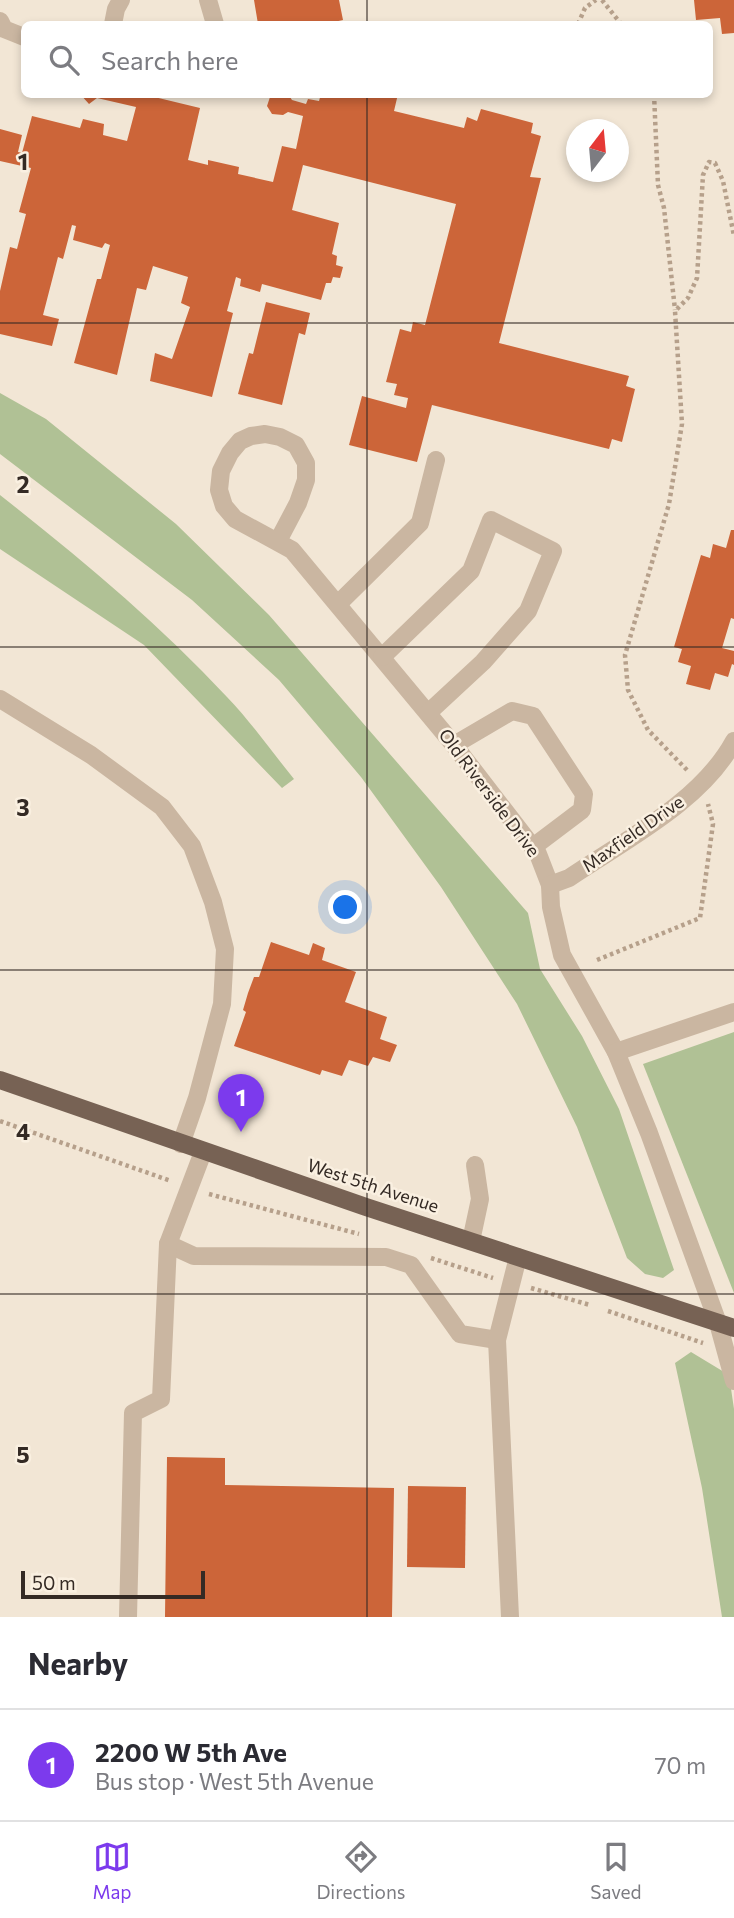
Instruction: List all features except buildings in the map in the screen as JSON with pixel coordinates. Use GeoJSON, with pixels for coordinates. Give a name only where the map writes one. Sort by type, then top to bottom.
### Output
{"type":"FeatureCollection","features":[{"type":"Feature","properties":{"kind":"main road","name":"West 5th Avenue"},"geometry":{"type":"LineString","coordinates":[[0,1080],[203,1152],[726,1325]]}},
{"type":"Feature","properties":{"kind":"street"},"geometry":{"type":"LineString","coordinates":[[114,21],[121,0]]}},
{"type":"Feature","properties":{"kind":"street"},"geometry":{"type":"LineString","coordinates":[[208,0],[215,21]]}},
{"type":"Feature","properties":{"kind":"street"},"geometry":{"type":"LineString","coordinates":[[0,21],[4,29],[21,36]]}},
{"type":"Feature","properties":{"kind":"street","name":"Old Riverside Drive"},"geometry":{"type":"LineString","coordinates":[[278,541],[298,503],[306,480],[306,463],[296,445],[280,437],[265,434],[251,436],[240,441],[221,471],[219,489],[224,506],[235,519],[292,550],[454,745],[538,854],[550,885],[551,907],[562,955],[616,1052],[726,1325],[734,1381]]}},
{"type":"Feature","properties":{"kind":"street"},"geometry":{"type":"LineString","coordinates":[[338,604],[420,523],[436,460]]}},
{"type":"Feature","properties":{"kind":"street"},"geometry":{"type":"LineString","coordinates":[[382,657],[471,571],[491,520],[553,551],[528,611],[483,662],[428,713]]}},
{"type":"Feature","properties":{"kind":"street"},"geometry":{"type":"LineString","coordinates":[[0,699],[91,755],[162,807],[192,846],[213,901],[225,949],[222,1004],[197,1098],[181,1144]]}},
{"type":"Feature","properties":{"kind":"street"},"geometry":{"type":"LineString","coordinates":[[454,745],[512,711],[533,716],[584,794],[582,810],[533,847]]}},
{"type":"Feature","properties":{"kind":"street","name":"Maxfield Drive"},"geometry":{"type":"LineString","coordinates":[[550,885],[569,878],[677,807],[712,774],[734,741]]}},
{"type":"Feature","properties":{"kind":"street"},"geometry":{"type":"LineString","coordinates":[[616,1052],[734,1012]]}},
{"type":"Feature","properties":{"kind":"street"},"geometry":{"type":"LineString","coordinates":[[128,1617],[132,1413],[160,1399],[168,1244],[203,1152]]}},
{"type":"Feature","properties":{"kind":"street"},"geometry":{"type":"LineString","coordinates":[[471,1241],[480,1199],[475,1165]]}},
{"type":"Feature","properties":{"kind":"street"},"geometry":{"type":"LineString","coordinates":[[168,1244],[194,1256],[386,1257],[411,1265],[460,1334],[496,1340]]}},
{"type":"Feature","properties":{"kind":"street"},"geometry":{"type":"LineString","coordinates":[[510,1617],[496,1340],[518,1257]]}},
{"type":"Feature","properties":{"kind":"path"},"geometry":{"type":"LineString","coordinates":[[579,21],[585,8],[596,0]]}},
{"type":"Feature","properties":{"kind":"path"},"geometry":{"type":"LineString","coordinates":[[602,0],[619,21]]}},
{"type":"Feature","properties":{"kind":"path"},"geometry":{"type":"LineString","coordinates":[[654,98],[658,185],[664,208],[675,311],[682,424],[669,504],[625,656],[628,690],[648,730],[691,773]]}},
{"type":"Feature","properties":{"kind":"path"},"geometry":{"type":"LineString","coordinates":[[675,311],[688,298],[697,278],[703,175],[709,162],[715,163],[723,181],[734,236]]}},
{"type":"Feature","properties":{"kind":"path"},"geometry":{"type":"LineString","coordinates":[[597,960],[700,918],[713,824],[707,803]]}},
{"type":"Feature","properties":{"kind":"green space"},"geometry":{"type":"Polygon","coordinates":[[[0,393],[46,419],[176,524],[269,615],[528,913],[540,969],[582,1036],[619,1109],[674,1270],[663,1278],[645,1274],[627,1258],[577,1127],[517,1004],[441,887],[361,777],[279,680],[192,600],[0,454],[0,393]]]}},
{"type":"Feature","properties":{"kind":"green space"},"geometry":{"type":"Polygon","coordinates":[[[0,495],[89,567],[200,669],[236,707],[294,779],[282,788],[144,645],[0,549],[0,495]]]}},
{"type":"Feature","properties":{"kind":"green space"},"geometry":{"type":"Polygon","coordinates":[[[734,1032],[734,1293],[643,1064],[734,1032]]]}},
{"type":"Feature","properties":{"kind":"green space"},"geometry":{"type":"Polygon","coordinates":[[[691,1352],[729,1375],[734,1409],[734,1617],[722,1617],[702,1488],[675,1363],[691,1352]]]}},
{"type":"Feature","properties":{"kind":"place","name":"2200 W 5th Ave"},"geometry":{"type":"Point","coordinates":[241,1132]}}]}
